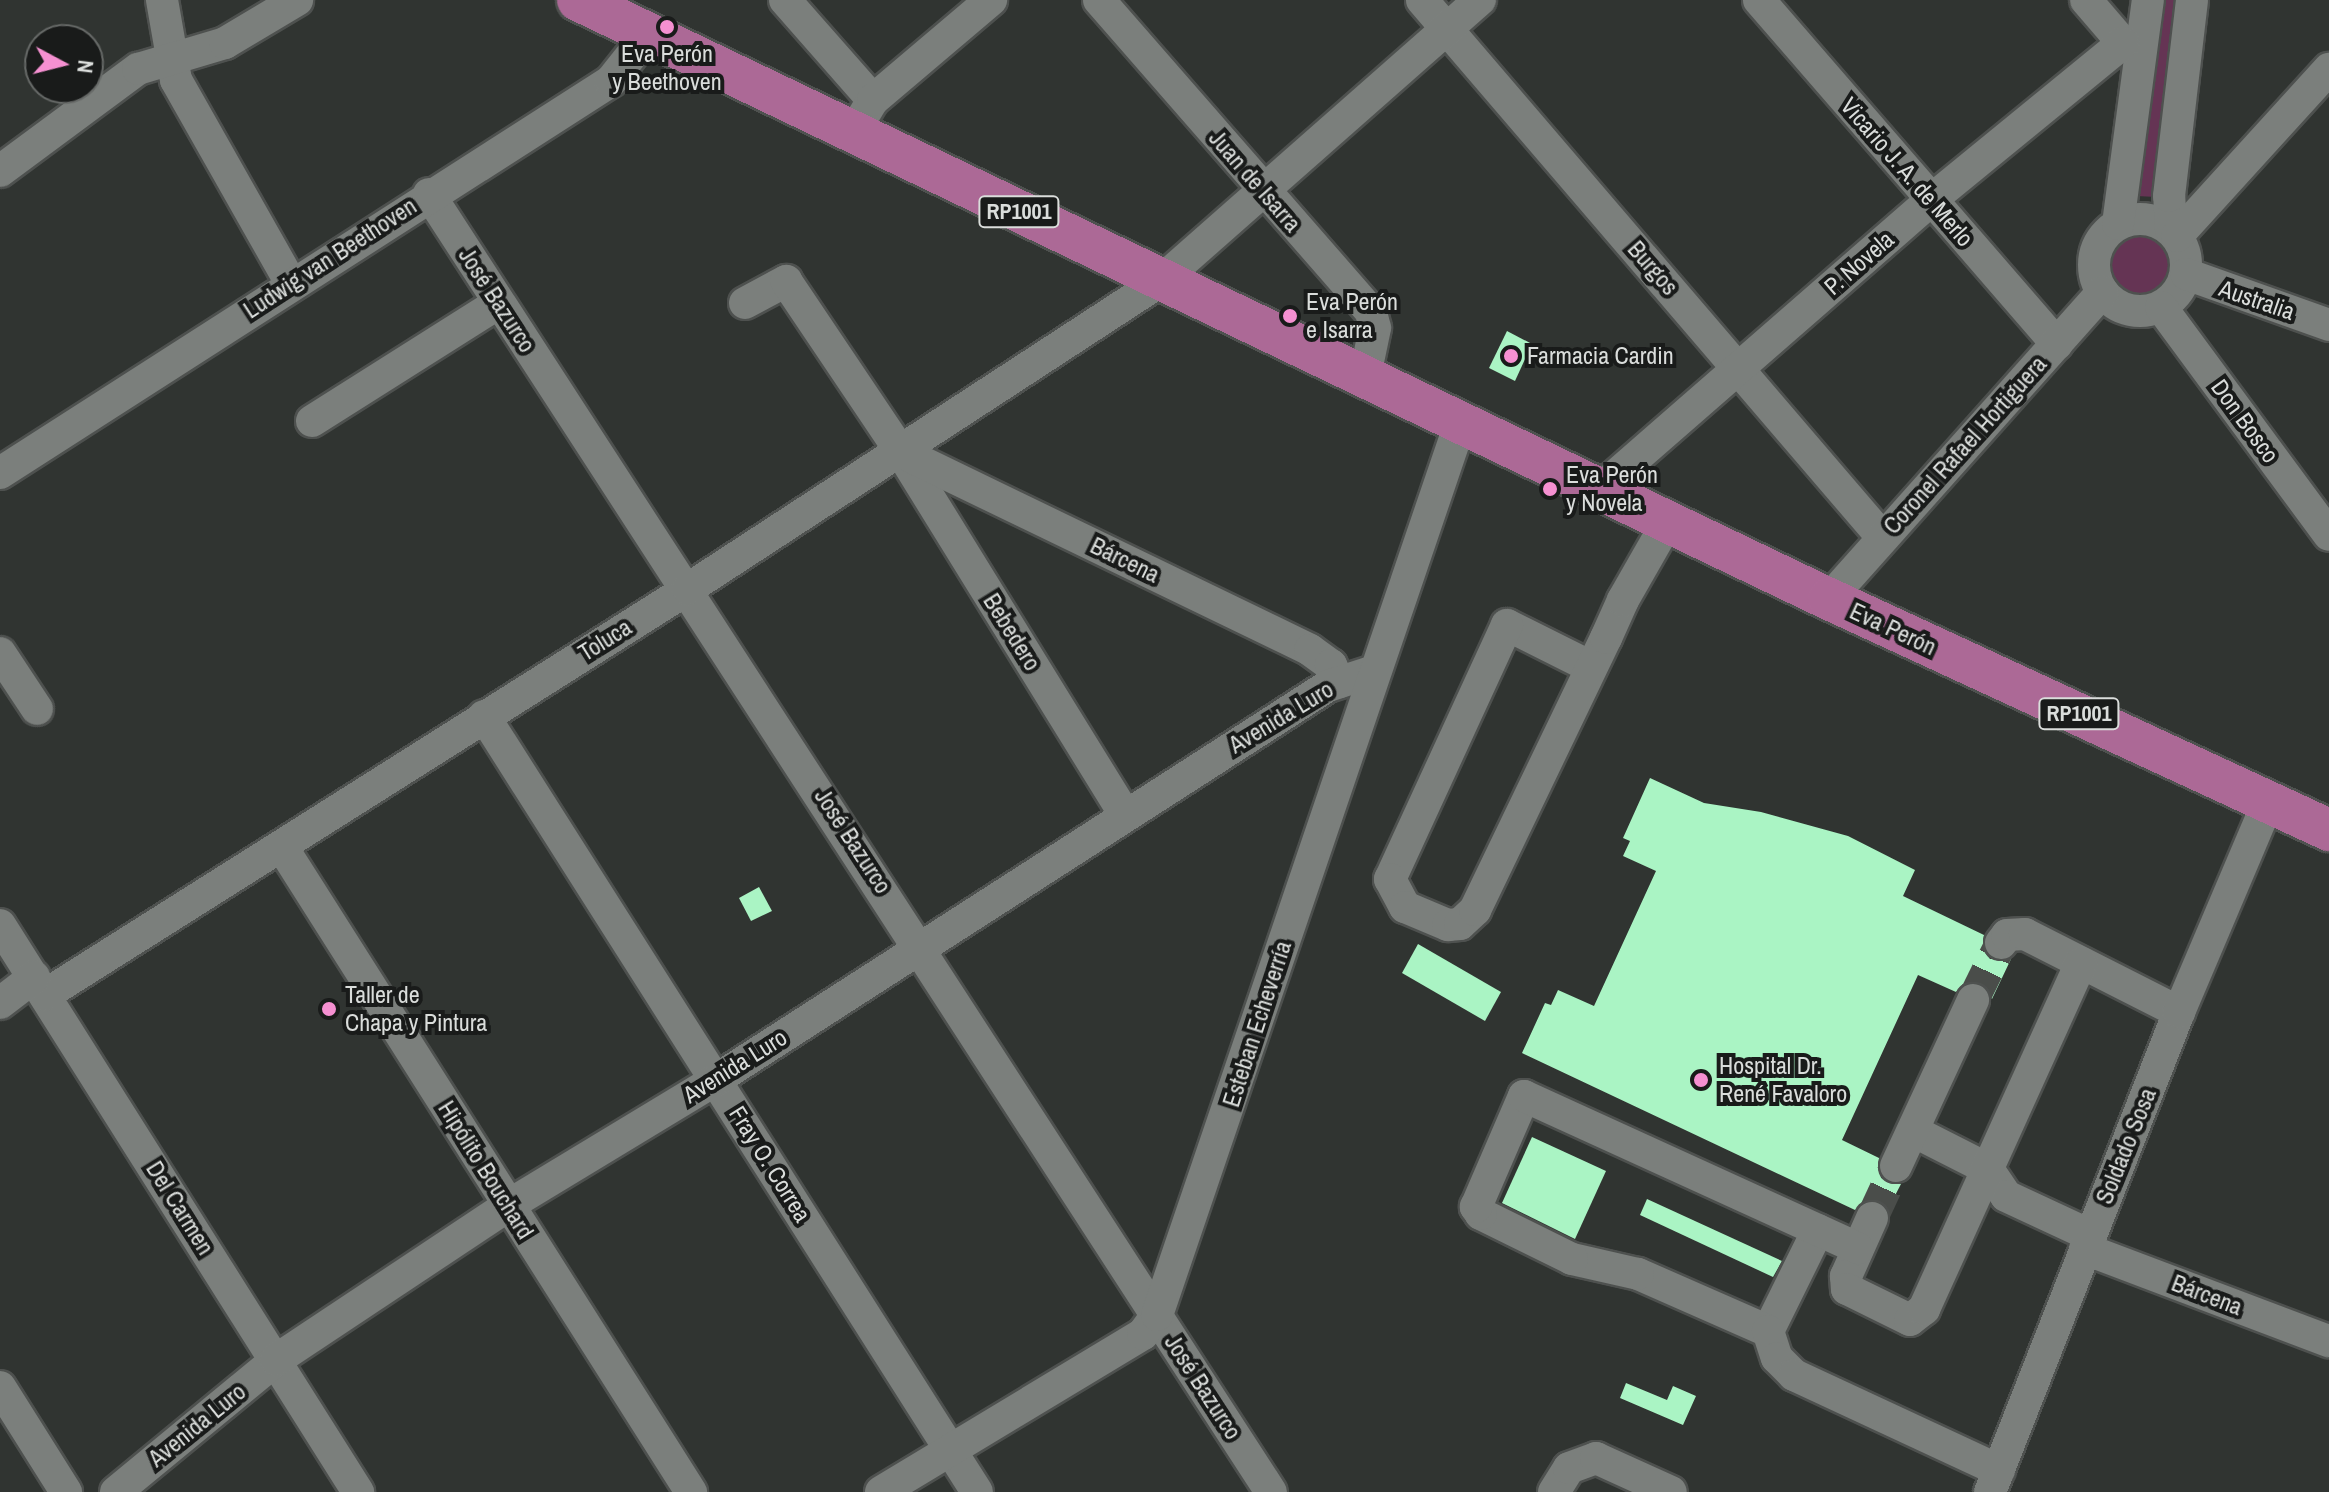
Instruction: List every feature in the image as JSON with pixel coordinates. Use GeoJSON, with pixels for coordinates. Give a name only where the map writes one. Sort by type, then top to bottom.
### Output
{"type":"FeatureCollection","features":[{"type":"Feature","properties":{"kind":"main road","name":"RP1001"},"geometry":{"type":"LineString","coordinates":[[578,0],[649,33],[863,117],[1162,280],[1461,421]]}},
{"type":"Feature","properties":{"kind":"main road","name":"Eva Perón"},"geometry":{"type":"LineString","coordinates":[[1461,421],[1829,599],[2329,830]]}},
{"type":"Feature","properties":{"kind":"street"},"geometry":{"type":"LineString","coordinates":[[162,0],[176,80],[291,283]]}},
{"type":"Feature","properties":{"kind":"street"},"geometry":{"type":"LineString","coordinates":[[0,171],[138,69],[225,43],[297,0]]}},
{"type":"Feature","properties":{"kind":"street"},"geometry":{"type":"LineString","coordinates":[[785,0],[863,117],[991,0]]}},
{"type":"Feature","properties":{"kind":"street","name":"Juan de Isarra"},"geometry":{"type":"LineString","coordinates":[[1099,0],[1371,312],[1375,328],[1365,376]]}},
{"type":"Feature","properties":{"kind":"street","name":"Burgos"},"geometry":{"type":"LineString","coordinates":[[1422,0],[1882,537]]}},
{"type":"Feature","properties":{"kind":"street","name":"Toluca"},"geometry":{"type":"LineString","coordinates":[[0,1003],[40,986],[282,847],[901,452],[1162,280],[1480,0]]}},
{"type":"Feature","properties":{"kind":"street","name":"Vicario J. A. de Merlo"},"geometry":{"type":"LineString","coordinates":[[1759,0],[2057,344]]}},
{"type":"Feature","properties":{"kind":"street"},"geometry":{"type":"LineString","coordinates":[[2086,0],[2132,43]]}},
{"type":"Feature","properties":{"kind":"street"},"geometry":{"type":"LineString","coordinates":[[2148,0],[2132,43],[2118,224],[2095,255],[2103,292],[2127,310],[2161,307],[2176,295],[2186,274],[2184,248],[2174,233],[2169,196],[2192,0]]}},
{"type":"Feature","properties":{"kind":"street","name":"Ludwig van Beethoven"},"geometry":{"type":"LineString","coordinates":[[0,473],[429,194],[611,81],[649,33]]}},
{"type":"Feature","properties":{"kind":"street","name":"P. Novela"},"geometry":{"type":"LineString","coordinates":[[1600,489],[1931,200],[2132,43]]}},
{"type":"Feature","properties":{"kind":"street"},"geometry":{"type":"LineString","coordinates":[[2174,233],[2329,69]]}},
{"type":"Feature","properties":{"kind":"street","name":"José Bazurco"},"geometry":{"type":"LineString","coordinates":[[429,194],[921,946],[1271,1492]]}},
{"type":"Feature","properties":{"kind":"street"},"geometry":{"type":"LineString","coordinates":[[2118,224],[2146,219],[2174,233]]}},
{"type":"Feature","properties":{"kind":"street","name":"Australia"},"geometry":{"type":"LineString","coordinates":[[2186,274],[2329,325]]}},
{"type":"Feature","properties":{"kind":"street","name":"Bebedero"},"geometry":{"type":"LineString","coordinates":[[745,303],[786,281],[901,452],[1124,813]]}},
{"type":"Feature","properties":{"kind":"street","name":"Coronel Rafael Hortiguera"},"geometry":{"type":"LineString","coordinates":[[1829,599],[2103,292]]}},
{"type":"Feature","properties":{"kind":"street"},"geometry":{"type":"LineString","coordinates":[[312,421],[499,303]]}},
{"type":"Feature","properties":{"kind":"street","name":"Don Bosco"},"geometry":{"type":"LineString","coordinates":[[2161,307],[2329,535]]}},
{"type":"Feature","properties":{"kind":"street","name":"Esteban Echeverría"},"geometry":{"type":"LineString","coordinates":[[881,1492],[1143,1334],[1157,1315],[1461,421]]}},
{"type":"Feature","properties":{"kind":"street","name":"Bárcena"},"geometry":{"type":"LineString","coordinates":[[901,452],[1310,650],[1331,665],[1339,682]]}},
{"type":"Feature","properties":{"kind":"street"},"geometry":{"type":"LineString","coordinates":[[1591,667],[1507,625],[1390,879],[1405,907],[1448,925],[1460,924],[1475,910],[1591,667],[1668,521]]}},
{"type":"Feature","properties":{"kind":"street"},"geometry":{"type":"LineString","coordinates":[[0,653],[37,709]]}},
{"type":"Feature","properties":{"kind":"street","name":"Avenida Luro"},"geometry":{"type":"LineString","coordinates":[[116,1492],[276,1360],[509,1205],[717,1079],[1124,813],[1339,682],[1374,671]]}},
{"type":"Feature","properties":{"kind":"street","name":"Fray O. Correa"},"geometry":{"type":"LineString","coordinates":[[484,716],[977,1492]]}},
{"type":"Feature","properties":{"kind":"street","name":"Soldado Sosa"},"geometry":{"type":"LineString","coordinates":[[1994,1481],[2179,1012],[2268,802]]}},
{"type":"Feature","properties":{"kind":"street","name":"Hipólito Bouchard"},"geometry":{"type":"LineString","coordinates":[[282,847],[691,1492]]}},
{"type":"Feature","properties":{"kind":"street","name":"Del Carmen"},"geometry":{"type":"LineString","coordinates":[[0,925],[358,1492]]}},
{"type":"Feature","properties":{"kind":"street"},"geometry":{"type":"LineString","coordinates":[[2001,943],[2007,935],[2025,934],[2179,1012]]}},
{"type":"Feature","properties":{"kind":"street"},"geometry":{"type":"LineString","coordinates":[[1872,1218],[1846,1276],[1851,1294],[1901,1317],[1918,1316],[2081,963]]}},
{"type":"Feature","properties":{"kind":"street"},"geometry":{"type":"LineString","coordinates":[[1896,1166],[1973,1000]]}},
{"type":"Feature","properties":{"kind":"street"},"geometry":{"type":"LineString","coordinates":[[1768,1331],[1638,1274],[1572,1259],[1481,1214],[1477,1197],[1524,1096],[1858,1248]]}},
{"type":"Feature","properties":{"kind":"street"},"geometry":{"type":"LineString","coordinates":[[1913,1131],[1988,1169]]}},
{"type":"Feature","properties":{"kind":"street","name":"Bárcena"},"geometry":{"type":"LineString","coordinates":[[1988,1169],[2006,1196],[2088,1242],[2329,1341]]}},
{"type":"Feature","properties":{"kind":"street"},"geometry":{"type":"LineString","coordinates":[[1818,1230],[1768,1331],[1777,1358],[1794,1375],[1994,1481]]}},
{"type":"Feature","properties":{"kind":"street"},"geometry":{"type":"LineString","coordinates":[[0,1387],[66,1492]]}},
{"type":"Feature","properties":{"kind":"street"},"geometry":{"type":"LineString","coordinates":[[1554,1492],[1582,1459],[1615,1464],[1671,1492]]}},
{"type":"Feature","properties":{"kind":"shaded area"},"geometry":{"type":"Polygon","coordinates":[[[2161,0],[2181,0],[2157,197],[2136,196],[2161,0]]]}},
{"type":"Feature","properties":{"kind":"shaded area"},"geometry":{"type":"Polygon","coordinates":[[[2135,230],[2160,240],[2170,265],[2160,290],[2135,300],[2110,290],[2100,265],[2110,240],[2135,230]]]}},
{"type":"Feature","properties":{"kind":"building","name":"Farmacia Cardin"},"geometry":{"type":"Polygon","coordinates":[[[1507,331],[1532,344],[1515,381],[1489,368],[1507,331]]]}},
{"type":"Feature","properties":{"kind":"building"},"geometry":{"type":"Polygon","coordinates":[[[1650,778],[1704,803],[1761,812],[1848,836],[1915,870],[1903,896],[1984,935],[1983,950],[1990,959],[2011,959],[1992,999],[1980,983],[1963,984],[1956,992],[1918,975],[1842,1140],[1879,1158],[1881,1178],[1901,1184],[1888,1209],[1871,1199],[1855,1210],[1522,1053],[1545,1003],[1551,1005],[1558,990],[1594,1006],[1656,871],[1623,856],[1630,841],[1623,838],[1650,778]]]}},
{"type":"Feature","properties":{"kind":"building"},"geometry":{"type":"Polygon","coordinates":[[[759,887],[772,911],[751,921],[739,898],[759,887]]]}},
{"type":"Feature","properties":{"kind":"building"},"geometry":{"type":"Polygon","coordinates":[[[1418,944],[1501,992],[1485,1021],[1402,973],[1418,944]]]}},
{"type":"Feature","properties":{"kind":"building"},"geometry":{"type":"Polygon","coordinates":[[[1532,1137],[1606,1171],[1575,1239],[1502,1203],[1532,1137]]]}},
{"type":"Feature","properties":{"kind":"building"},"geometry":{"type":"Polygon","coordinates":[[[1647,1199],[1782,1261],[1773,1277],[1640,1215],[1647,1199]]]}},
{"type":"Feature","properties":{"kind":"building"},"geometry":{"type":"Polygon","coordinates":[[[1626,1383],[1667,1400],[1673,1386],[1696,1396],[1683,1425],[1620,1398],[1626,1383]]]}},
{"type":"Feature","properties":{"kind":"tunnel"},"geometry":{"type":"LineString","coordinates":[[1973,1000],[2001,943]]}},
{"type":"Feature","properties":{"kind":"tunnel"},"geometry":{"type":"LineString","coordinates":[[1872,1218],[1896,1166]]}},
{"type":"Feature","properties":{"kind":"place","name":"Eva Perón y Beethoven"},"geometry":{"type":"Point","coordinates":[667,27]}},
{"type":"Feature","properties":{"kind":"place","name":"Eva Perón e Isarra"},"geometry":{"type":"Point","coordinates":[1290,316]}},
{"type":"Feature","properties":{"kind":"place","name":"Farmacia Cardin"},"geometry":{"type":"Point","coordinates":[1511,356]}},
{"type":"Feature","properties":{"kind":"place","name":"Eva Perón y Novela"},"geometry":{"type":"Point","coordinates":[1550,489]}},
{"type":"Feature","properties":{"kind":"place","name":"Taller de Chapa y Pintura"},"geometry":{"type":"Point","coordinates":[329,1009]}},
{"type":"Feature","properties":{"kind":"place","name":"Hospital Dr. René Favaloro"},"geometry":{"type":"Point","coordinates":[1701,1080]}}]}
